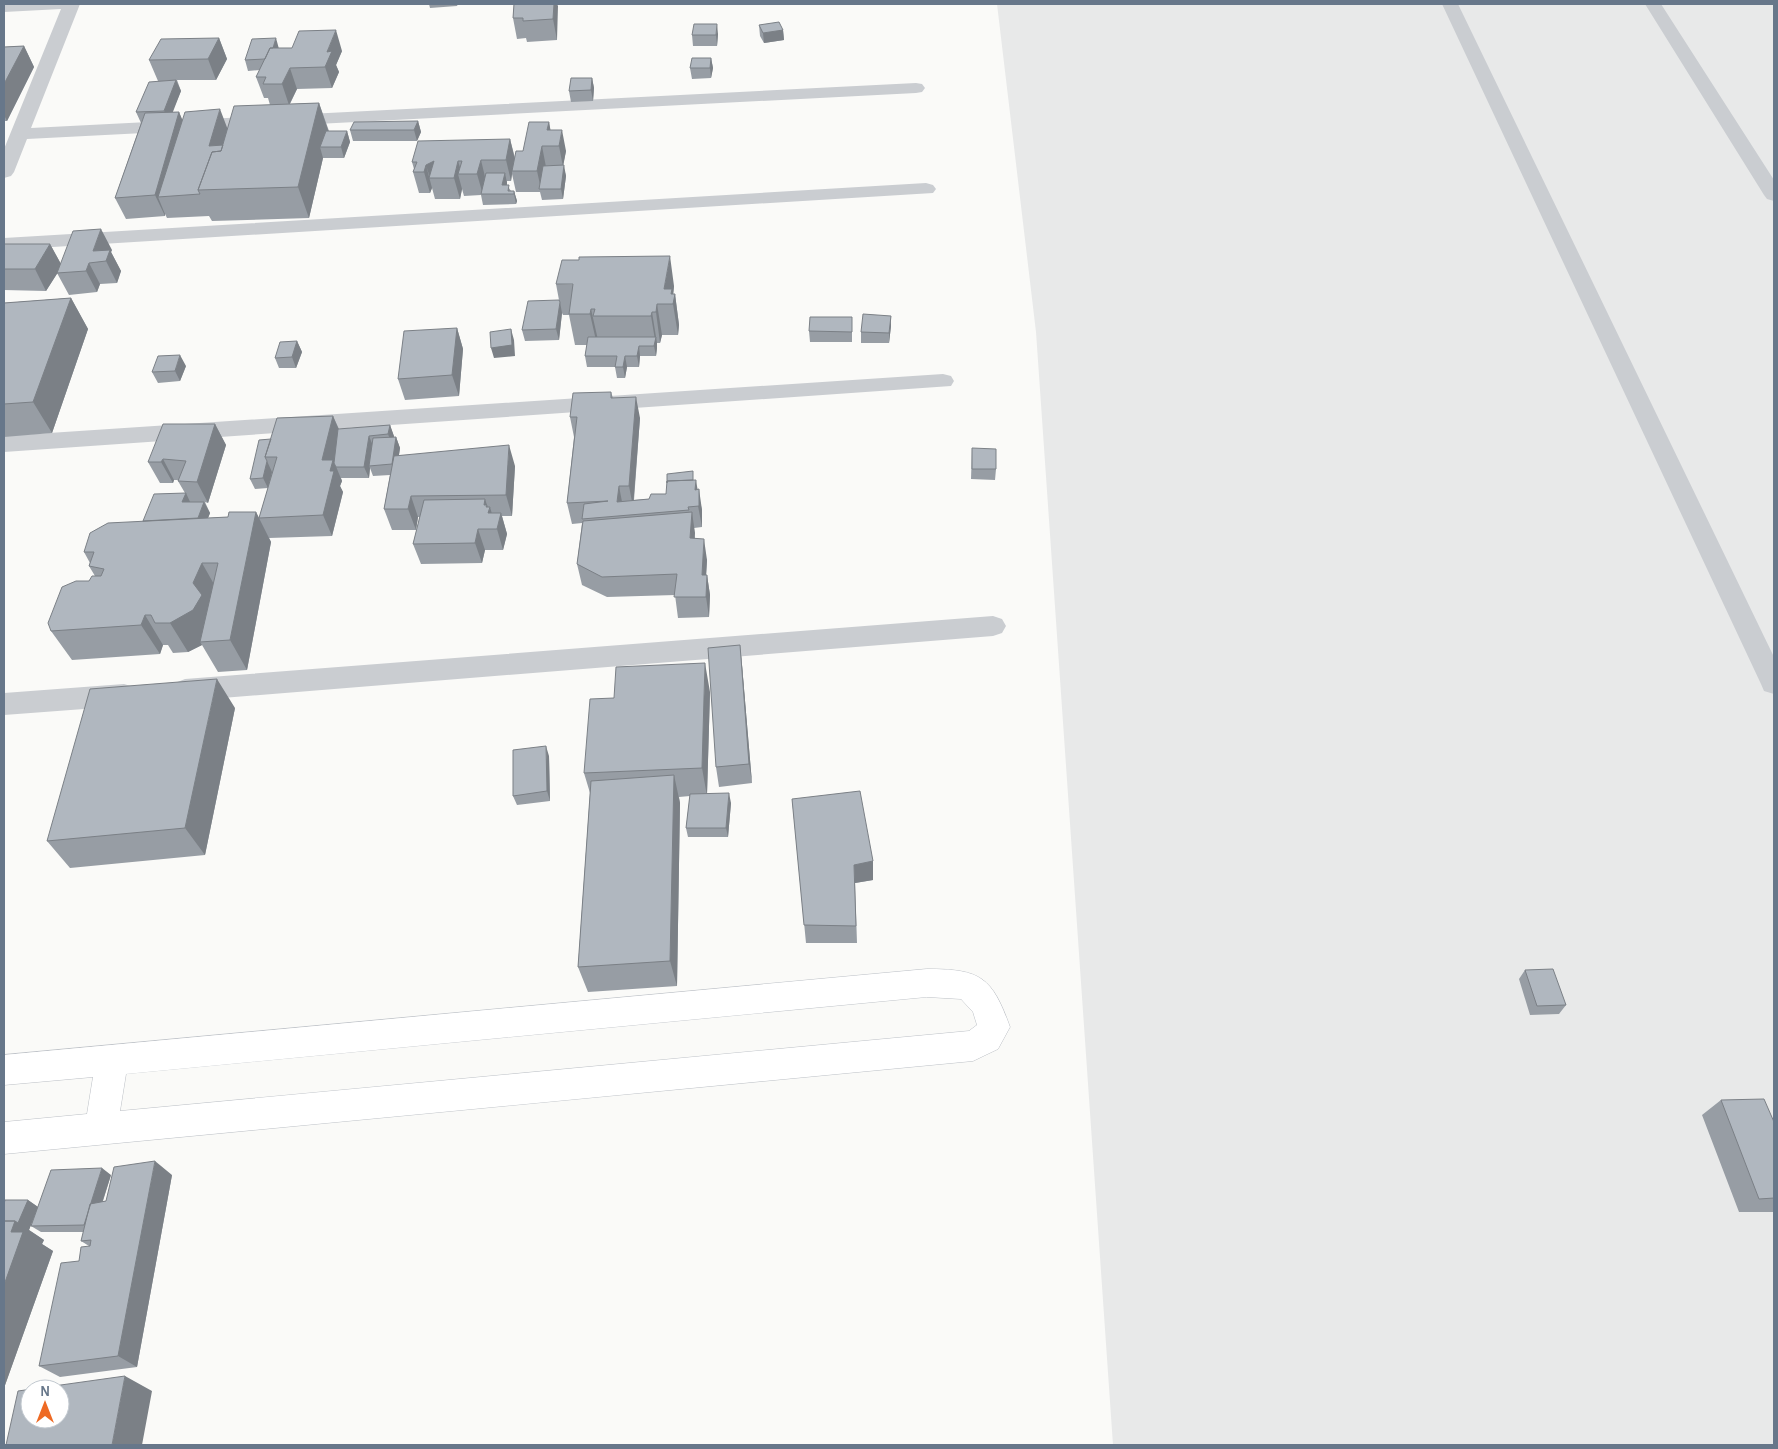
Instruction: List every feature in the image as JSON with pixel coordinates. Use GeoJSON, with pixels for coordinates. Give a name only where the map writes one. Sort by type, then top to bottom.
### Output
{"type":"FeatureCollection","features":[{"type":"Feature","properties":{"kind":"street"},"geometry":{"type":"LineString","coordinates":[[4,7],[67,4]]}},
{"type":"Feature","properties":{"kind":"street"},"geometry":{"type":"LineString","coordinates":[[4,172],[72,4]]}},
{"type":"Feature","properties":{"kind":"street"},"geometry":{"type":"LineString","coordinates":[[1450,4],[1774,684]]}},
{"type":"Feature","properties":{"kind":"street"},"geometry":{"type":"LineString","coordinates":[[1653,4],[1774,195]]}},
{"type":"Feature","properties":{"kind":"street"},"geometry":{"type":"LineString","coordinates":[[19,134],[916,88]]}},
{"type":"Feature","properties":{"kind":"street"},"geometry":{"type":"LineString","coordinates":[[4,244],[926,189]]}},
{"type":"Feature","properties":{"kind":"street"},"geometry":{"type":"LineString","coordinates":[[4,444],[943,381]]}},
{"type":"Feature","properties":{"kind":"street"},"geometry":{"type":"LineString","coordinates":[[4,704],[993,626]]}},
{"type":"Feature","properties":{"kind":"street"},"geometry":{"type":"LineString","coordinates":[[4,1070],[928,983],[957,983],[973,987],[987,1005],[994,1026],[987,1038],[973,1046],[4,1138]]}},
{"type":"Feature","properties":{"kind":"street"},"geometry":{"type":"LineString","coordinates":[[101,1129],[112,1060]]}},
{"type":"Feature","properties":{"kind":"shaded area"},"geometry":{"type":"Polygon","coordinates":[[[997,4],[1774,4],[1774,1445],[1113,1445],[1036,332],[997,4]]]}},
{"type":"Feature","properties":{"kind":"building"},"geometry":{"type":"Polygon","coordinates":[[[514,4],[554,4],[553,19],[523,21],[523,18],[513,18],[514,4]]]}},
{"type":"Feature","properties":{"kind":"building"},"geometry":{"type":"Polygon","coordinates":[[[779,22],[783,30],[763,33],[759,25],[779,22]]]}},
{"type":"Feature","properties":{"kind":"building"},"geometry":{"type":"Polygon","coordinates":[[[694,24],[717,24],[716,35],[692,35],[694,24]]]}},
{"type":"Feature","properties":{"kind":"building"},"geometry":{"type":"Polygon","coordinates":[[[336,30],[327,52],[332,51],[325,67],[290,68],[282,84],[263,84],[266,77],[256,77],[270,48],[292,48],[299,31],[336,30]]]}},
{"type":"Feature","properties":{"kind":"building"},"geometry":{"type":"Polygon","coordinates":[[[219,38],[208,59],[149,60],[161,39],[219,38]]]}},
{"type":"Feature","properties":{"kind":"building"},"geometry":{"type":"Polygon","coordinates":[[[276,38],[273,48],[270,48],[265,59],[245,60],[252,39],[276,38]]]}},
{"type":"Feature","properties":{"kind":"building"},"geometry":{"type":"Polygon","coordinates":[[[24,46],[4,84],[4,47],[24,46]]]}},
{"type":"Feature","properties":{"kind":"building"},"geometry":{"type":"Polygon","coordinates":[[[692,58],[711,58],[710,68],[690,68],[692,58]]]}},
{"type":"Feature","properties":{"kind":"building"},"geometry":{"type":"Polygon","coordinates":[[[571,78],[592,78],[591,90],[569,91],[571,78]]]}},
{"type":"Feature","properties":{"kind":"building"},"geometry":{"type":"Polygon","coordinates":[[[176,80],[164,111],[136,112],[149,82],[176,80]]]}},
{"type":"Feature","properties":{"kind":"building"},"geometry":{"type":"Polygon","coordinates":[[[319,103],[298,187],[198,190],[212,152],[221,151],[234,106],[319,103]]]}},
{"type":"Feature","properties":{"kind":"building"},"geometry":{"type":"Polygon","coordinates":[[[220,109],[209,146],[223,145],[221,151],[212,152],[198,190],[200,194],[158,197],[185,112],[220,109]]]}},
{"type":"Feature","properties":{"kind":"building"},"geometry":{"type":"Polygon","coordinates":[[[179,112],[155,195],[115,198],[145,113],[179,112]]]}},
{"type":"Feature","properties":{"kind":"building"},"geometry":{"type":"Polygon","coordinates":[[[418,121],[414,130],[350,130],[354,122],[418,121]]]}},
{"type":"Feature","properties":{"kind":"building"},"geometry":{"type":"Polygon","coordinates":[[[529,122],[549,122],[547,130],[562,130],[559,146],[542,146],[537,171],[512,171],[516,151],[523,151],[529,122]]]}},
{"type":"Feature","properties":{"kind":"building"},"geometry":{"type":"Polygon","coordinates":[[[326,131],[347,131],[341,147],[320,147],[326,131]]]}},
{"type":"Feature","properties":{"kind":"building"},"geometry":{"type":"Polygon","coordinates":[[[510,139],[506,160],[481,160],[477,174],[458,174],[462,161],[458,161],[454,178],[429,178],[434,161],[426,165],[424,172],[413,172],[417,162],[412,162],[418,141],[510,139]]]}},
{"type":"Feature","properties":{"kind":"building"},"geometry":{"type":"Polygon","coordinates":[[[564,165],[561,189],[539,189],[543,166],[564,165]]]}},
{"type":"Feature","properties":{"kind":"building"},"geometry":{"type":"Polygon","coordinates":[[[486,173],[505,173],[502,185],[509,185],[508,191],[514,191],[514,194],[481,194],[486,173]]]}},
{"type":"Feature","properties":{"kind":"building"},"geometry":{"type":"Polygon","coordinates":[[[101,229],[93,251],[110,250],[106,261],[89,263],[86,271],[57,273],[73,231],[101,229]]]}},
{"type":"Feature","properties":{"kind":"building"},"geometry":{"type":"Polygon","coordinates":[[[4,244],[50,244],[35,269],[4,269],[4,244]]]}},
{"type":"Feature","properties":{"kind":"building"},"geometry":{"type":"Polygon","coordinates":[[[670,256],[664,289],[672,289],[671,294],[675,294],[673,304],[657,304],[656,312],[652,312],[651,316],[593,316],[595,309],[591,309],[590,314],[569,314],[573,284],[556,284],[562,260],[579,260],[579,257],[670,256]]]}},
{"type":"Feature","properties":{"kind":"building"},"geometry":{"type":"Polygon","coordinates":[[[71,298],[33,402],[4,404],[4,303],[71,298]]]}},
{"type":"Feature","properties":{"kind":"building"},"geometry":{"type":"Polygon","coordinates":[[[559,300],[556,329],[522,330],[528,301],[559,300]]]}},
{"type":"Feature","properties":{"kind":"building"},"geometry":{"type":"Polygon","coordinates":[[[863,314],[891,316],[889,333],[861,332],[863,314]]]}},
{"type":"Feature","properties":{"kind":"building"},"geometry":{"type":"Polygon","coordinates":[[[810,317],[852,317],[852,332],[809,331],[810,317]]]}},
{"type":"Feature","properties":{"kind":"building"},"geometry":{"type":"Polygon","coordinates":[[[457,328],[452,375],[398,379],[404,331],[457,328]]]}},
{"type":"Feature","properties":{"kind":"building"},"geometry":{"type":"Polygon","coordinates":[[[511,329],[512,345],[491,348],[490,332],[511,329]]]}},
{"type":"Feature","properties":{"kind":"building"},"geometry":{"type":"Polygon","coordinates":[[[588,337],[656,337],[654,346],[639,346],[637,356],[625,356],[623,367],[615,367],[617,356],[585,356],[588,337]]]}},
{"type":"Feature","properties":{"kind":"building"},"geometry":{"type":"Polygon","coordinates":[[[297,341],[292,357],[275,358],[280,342],[297,341]]]}},
{"type":"Feature","properties":{"kind":"building"},"geometry":{"type":"Polygon","coordinates":[[[180,355],[175,371],[152,372],[158,356],[180,355]]]}},
{"type":"Feature","properties":{"kind":"building"},"geometry":{"type":"Polygon","coordinates":[[[611,392],[611,398],[636,397],[629,486],[619,486],[617,502],[649,499],[651,494],[666,494],[667,481],[696,480],[695,490],[699,489],[699,506],[688,507],[689,510],[582,519],[584,504],[608,501],[567,503],[577,417],[570,417],[573,393],[611,392]]]}},
{"type":"Feature","properties":{"kind":"building"},"geometry":{"type":"Polygon","coordinates":[[[333,416],[322,460],[333,460],[330,471],[334,471],[323,515],[259,518],[277,457],[265,457],[277,418],[333,416]]]}},
{"type":"Feature","properties":{"kind":"building"},"geometry":{"type":"Polygon","coordinates":[[[163,424],[215,424],[197,482],[178,481],[186,461],[163,459],[161,462],[148,462],[163,424]]]}},
{"type":"Feature","properties":{"kind":"building"},"geometry":{"type":"Polygon","coordinates":[[[390,425],[388,434],[369,436],[364,467],[336,467],[334,463],[338,429],[390,425]]]}},
{"type":"Feature","properties":{"kind":"building"},"geometry":{"type":"Polygon","coordinates":[[[396,437],[392,464],[369,466],[373,438],[396,437]]]}},
{"type":"Feature","properties":{"kind":"building"},"geometry":{"type":"Polygon","coordinates":[[[271,439],[265,457],[267,461],[263,478],[250,479],[259,440],[271,439]]]}},
{"type":"Feature","properties":{"kind":"building"},"geometry":{"type":"Polygon","coordinates":[[[509,445],[506,495],[411,496],[408,509],[384,509],[394,456],[509,445]]]}},
{"type":"Feature","properties":{"kind":"building"},"geometry":{"type":"Polygon","coordinates":[[[972,448],[996,449],[996,469],[972,469],[972,448]]]}},
{"type":"Feature","properties":{"kind":"building"},"geometry":{"type":"Polygon","coordinates":[[[693,471],[693,480],[667,481],[667,474],[693,471]]]}},
{"type":"Feature","properties":{"kind":"building"},"geometry":{"type":"Polygon","coordinates":[[[186,493],[182,502],[204,502],[198,518],[143,521],[154,494],[186,493]]]}},
{"type":"Feature","properties":{"kind":"building"},"geometry":{"type":"Polygon","coordinates":[[[485,499],[484,505],[490,507],[488,513],[501,513],[497,529],[478,529],[475,543],[413,544],[424,500],[485,499]]]}},
{"type":"Feature","properties":{"kind":"building"},"geometry":{"type":"Polygon","coordinates":[[[229,512],[256,512],[230,640],[200,642],[218,563],[202,563],[193,583],[202,595],[193,610],[170,623],[155,623],[151,615],[145,615],[141,625],[51,631],[48,623],[62,587],[76,581],[89,581],[92,576],[101,576],[104,569],[89,566],[94,552],[84,552],[90,533],[108,523],[228,517],[229,512]]]}},
{"type":"Feature","properties":{"kind":"building"},"geometry":{"type":"Polygon","coordinates":[[[692,512],[690,538],[704,539],[702,575],[707,575],[706,597],[674,597],[677,574],[602,577],[577,564],[583,521],[692,512]]]}},
{"type":"Feature","properties":{"kind":"building"},"geometry":{"type":"Polygon","coordinates":[[[740,645],[749,764],[716,767],[708,648],[740,645]]]}},
{"type":"Feature","properties":{"kind":"building"},"geometry":{"type":"Polygon","coordinates":[[[705,663],[702,768],[584,773],[590,699],[614,698],[616,667],[705,663]]]}},
{"type":"Feature","properties":{"kind":"building"},"geometry":{"type":"Polygon","coordinates":[[[217,679],[185,828],[47,841],[90,689],[217,679]]]}},
{"type":"Feature","properties":{"kind":"building"},"geometry":{"type":"Polygon","coordinates":[[[546,746],[547,791],[513,796],[513,750],[546,746]]]}},
{"type":"Feature","properties":{"kind":"building"},"geometry":{"type":"Polygon","coordinates":[[[674,775],[670,961],[578,967],[591,781],[674,775]]]}},
{"type":"Feature","properties":{"kind":"building"},"geometry":{"type":"Polygon","coordinates":[[[860,791],[873,861],[854,865],[856,926],[804,925],[792,799],[860,791]]]}},
{"type":"Feature","properties":{"kind":"building"},"geometry":{"type":"Polygon","coordinates":[[[729,793],[726,828],[686,828],[690,794],[729,793]]]}},
{"type":"Feature","properties":{"kind":"building"},"geometry":{"type":"Polygon","coordinates":[[[1553,969],[1566,1005],[1537,1006],[1525,970],[1553,969]]]}},
{"type":"Feature","properties":{"kind":"building"},"geometry":{"type":"Polygon","coordinates":[[[1764,1099],[1774,1122],[1774,1198],[1759,1199],[1721,1100],[1764,1099]]]}},
{"type":"Feature","properties":{"kind":"building"},"geometry":{"type":"Polygon","coordinates":[[[155,1161],[118,1356],[39,1366],[61,1263],[79,1261],[81,1247],[90,1246],[91,1240],[81,1241],[90,1204],[106,1201],[114,1167],[155,1161]]]}},
{"type":"Feature","properties":{"kind":"building"},"geometry":{"type":"Polygon","coordinates":[[[102,1168],[84,1225],[31,1226],[51,1170],[102,1168]]]}},
{"type":"Feature","properties":{"kind":"building"},"geometry":{"type":"Polygon","coordinates":[[[5,1200],[28,1200],[18,1223],[15,1221],[4,1221],[5,1200]]]}},
{"type":"Feature","properties":{"kind":"building"},"geometry":{"type":"Polygon","coordinates":[[[4,1221],[15,1221],[11,1232],[23,1232],[4,1285],[4,1221]]]}},
{"type":"Feature","properties":{"kind":"building"},"geometry":{"type":"Polygon","coordinates":[[[125,1376],[112,1445],[6,1445],[18,1391],[20,1391],[20,1429],[70,1429],[70,1384],[125,1376]]]}}]}
